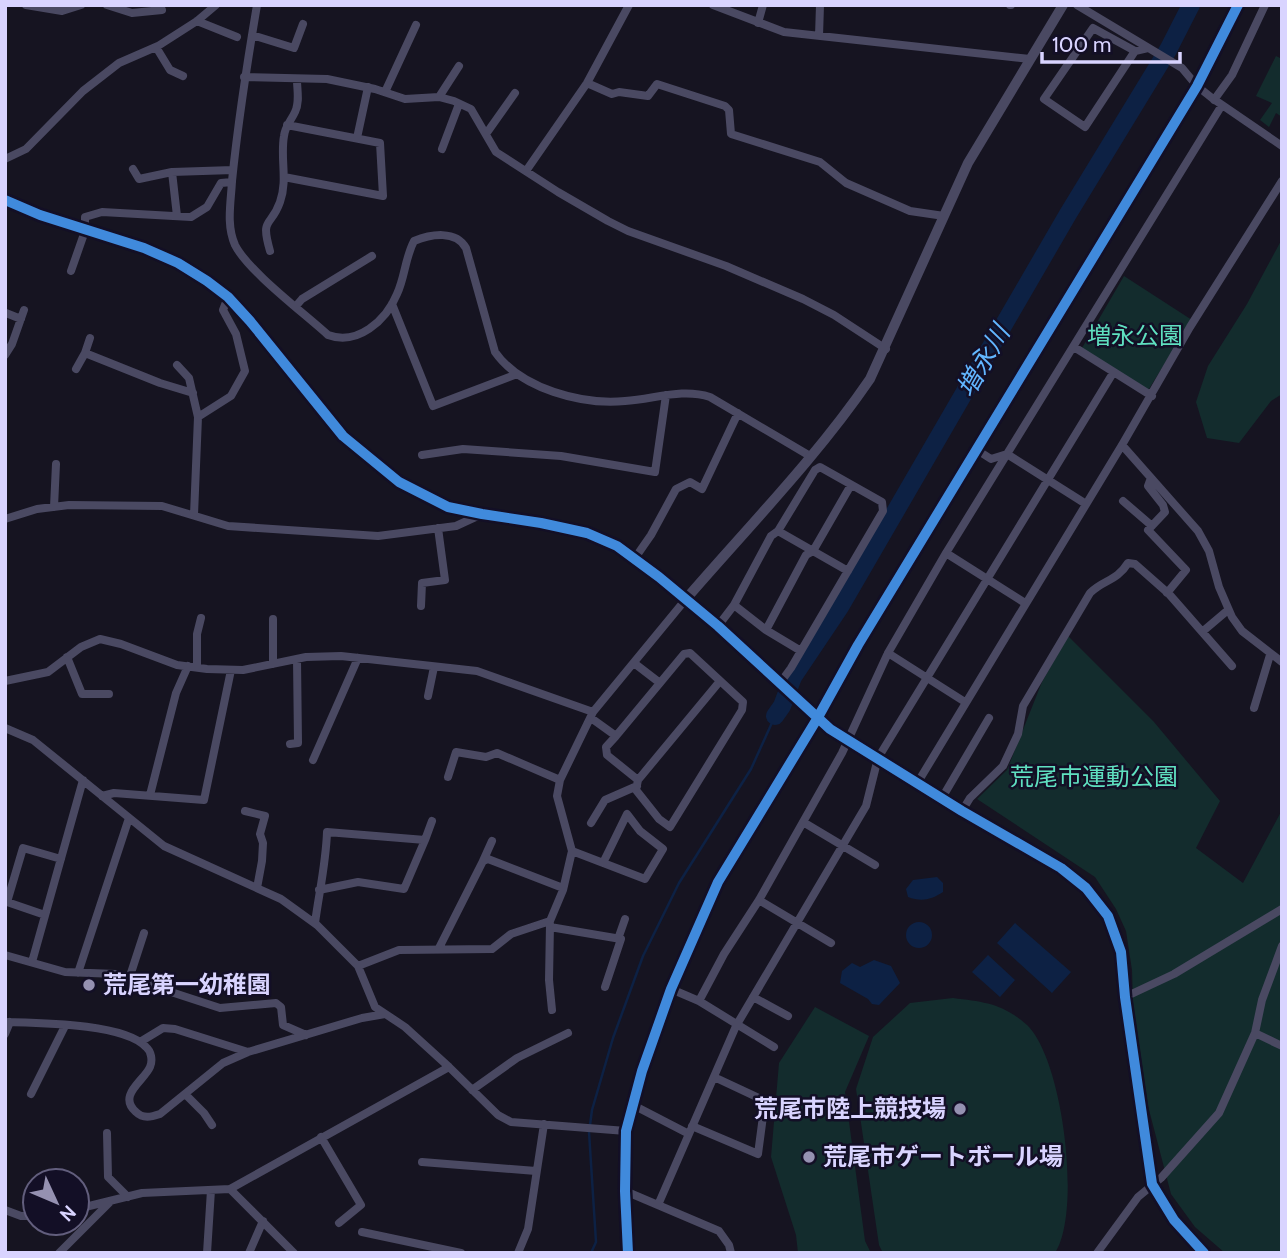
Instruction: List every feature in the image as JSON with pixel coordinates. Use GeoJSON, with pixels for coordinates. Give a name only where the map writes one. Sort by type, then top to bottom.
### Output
{"type":"FeatureCollection","features":[{"type":"Feature","properties":{"kind":"street"},"geometry":{"type":"LineString","coordinates":[[26,5],[62,11],[81,5]]}},
{"type":"Feature","properties":{"kind":"street"},"geometry":{"type":"LineString","coordinates":[[107,5],[132,13],[162,10]]}},
{"type":"Feature","properties":{"kind":"street"},"geometry":{"type":"LineString","coordinates":[[5,159],[26,149],[83,91],[119,63],[156,47],[197,22],[216,5]]}},
{"type":"Feature","properties":{"kind":"street"},"geometry":{"type":"LineString","coordinates":[[257,5],[244,77],[233,170],[230,216],[235,244],[245,260],[328,335],[348,339],[378,322],[398,293],[414,241],[424,237],[454,236],[463,241],[466,248],[495,352],[504,364],[517,374],[563,395],[583,400],[625,401],[685,392],[700,393],[810,456]]}},
{"type":"Feature","properties":{"kind":"street"},"geometry":{"type":"LineString","coordinates":[[526,171],[587,83],[629,5]]}},
{"type":"Feature","properties":{"kind":"street"},"geometry":{"type":"LineString","coordinates":[[712,5],[784,32],[1030,59]]}},
{"type":"Feature","properties":{"kind":"street"},"geometry":{"type":"LineString","coordinates":[[758,23],[763,5]]}},
{"type":"Feature","properties":{"kind":"street"},"geometry":{"type":"LineString","coordinates":[[819,36],[820,5]]}},
{"type":"Feature","properties":{"kind":"street"},"geometry":{"type":"LineString","coordinates":[[552,1010],[549,980],[550,924],[564,888],[572,852],[557,796],[560,780],[592,715],[686,599],[850,408],[870,379],[886,349],[968,163],[1063,5]]}},
{"type":"Feature","properties":{"kind":"street"},"geometry":{"type":"LineString","coordinates":[[1076,5],[1182,68],[1197,86],[1282,146]]}},
{"type":"Feature","properties":{"kind":"street"},"geometry":{"type":"LineString","coordinates":[[628,1253],[626,1131],[642,1071],[671,989],[718,883],[817,719],[858,645],[1197,86],[1238,5]]}},
{"type":"Feature","properties":{"kind":"street"},"geometry":{"type":"LineString","coordinates":[[699,1001],[803,822],[848,739],[888,653],[946,553],[1074,347],[1218,102],[1265,5]]}},
{"type":"Feature","properties":{"kind":"street"},"geometry":{"type":"LineString","coordinates":[[197,22],[237,37]]}},
{"type":"Feature","properties":{"kind":"street"},"geometry":{"type":"LineString","coordinates":[[252,35],[294,48],[303,24]]}},
{"type":"Feature","properties":{"kind":"street"},"geometry":{"type":"LineString","coordinates":[[385,92],[416,25]]}},
{"type":"Feature","properties":{"kind":"street"},"geometry":{"type":"LineString","coordinates":[[1135,51],[1085,127],[1044,99],[1093,28],[1135,51],[1150,49]]}},
{"type":"Feature","properties":{"kind":"street"},"geometry":{"type":"LineString","coordinates":[[156,47],[170,70],[183,76]]}},
{"type":"Feature","properties":{"kind":"street"},"geometry":{"type":"LineString","coordinates":[[439,97],[459,66]]}},
{"type":"Feature","properties":{"kind":"street"},"geometry":{"type":"LineString","coordinates":[[244,77],[297,80],[312,77],[385,92],[405,99],[439,97],[471,109],[496,152],[608,221],[803,299],[834,315],[886,349]]}},
{"type":"Feature","properties":{"kind":"street"},"geometry":{"type":"LineString","coordinates":[[270,251],[265,233],[266,224],[280,203],[284,177],[284,137],[298,103],[297,80]]}},
{"type":"Feature","properties":{"kind":"street"},"geometry":{"type":"LineString","coordinates":[[587,83],[612,94],[619,92],[648,96],[657,84],[725,106],[729,110],[731,134],[820,162],[846,183],[910,211],[944,216]]}},
{"type":"Feature","properties":{"kind":"street"},"geometry":{"type":"LineString","coordinates":[[358,138],[368,88]]}},
{"type":"Feature","properties":{"kind":"street"},"geometry":{"type":"LineString","coordinates":[[486,134],[515,93]]}},
{"type":"Feature","properties":{"kind":"street"},"geometry":{"type":"LineString","coordinates":[[442,149],[459,104]]}},
{"type":"Feature","properties":{"kind":"street"},"geometry":{"type":"LineString","coordinates":[[284,177],[383,196],[380,143],[287,125]]}},
{"type":"Feature","properties":{"kind":"street"},"geometry":{"type":"LineString","coordinates":[[133,169],[139,178],[172,172],[233,170]]}},
{"type":"Feature","properties":{"kind":"street"},"geometry":{"type":"LineString","coordinates":[[172,172],[177,216]]}},
{"type":"Feature","properties":{"kind":"street"},"geometry":{"type":"LineString","coordinates":[[918,782],[1152,396],[1190,327],[1282,181]]}},
{"type":"Feature","properties":{"kind":"street"},"geometry":{"type":"LineString","coordinates":[[71,271],[85,231],[85,217],[102,212],[191,217],[207,207],[221,183],[232,182]]}},
{"type":"Feature","properties":{"kind":"street"},"geometry":{"type":"LineString","coordinates":[[5,200],[85,231],[144,248],[178,263],[228,297],[343,436],[399,482],[448,507],[587,533],[617,546],[718,626],[817,719],[961,811],[1061,869],[1086,888],[1097,900],[1115,931],[1121,952],[1152,1184],[1174,1220],[1204,1253]]}},
{"type":"Feature","properties":{"kind":"street"},"geometry":{"type":"LineString","coordinates":[[296,306],[302,299],[372,256]]}},
{"type":"Feature","properties":{"kind":"street"},"geometry":{"type":"LineString","coordinates":[[198,417],[232,396],[245,371],[236,334],[223,310],[228,297]]}},
{"type":"Feature","properties":{"kind":"street"},"geometry":{"type":"LineString","coordinates":[[392,304],[433,406],[517,374]]}},
{"type":"Feature","properties":{"kind":"street"},"geometry":{"type":"LineString","coordinates":[[5,355],[12,344],[22,315],[6,313]]}},
{"type":"Feature","properties":{"kind":"street"},"geometry":{"type":"LineString","coordinates":[[76,369],[90,338]]}},
{"type":"Feature","properties":{"kind":"street"},"geometry":{"type":"LineString","coordinates":[[1074,347],[1152,396]]}},
{"type":"Feature","properties":{"kind":"street"},"geometry":{"type":"LineString","coordinates":[[85,353],[193,393]]}},
{"type":"Feature","properties":{"kind":"street"},"geometry":{"type":"LineString","coordinates":[[177,366],[189,378],[198,417],[194,515]]}},
{"type":"Feature","properties":{"kind":"street"},"geometry":{"type":"LineString","coordinates":[[658,1205],[737,1025],[866,806],[878,758],[1113,373]]}},
{"type":"Feature","properties":{"kind":"street"},"geometry":{"type":"LineString","coordinates":[[422,456],[463,449],[561,456],[655,472],[666,395]]}},
{"type":"Feature","properties":{"kind":"street"},"geometry":{"type":"LineString","coordinates":[[635,558],[676,489],[690,482],[702,489],[738,413]]}},
{"type":"Feature","properties":{"kind":"street"},"geometry":{"type":"LineString","coordinates":[[1122,445],[1198,531],[1209,551],[1228,610],[1242,631],[1282,662]]}},
{"type":"Feature","properties":{"kind":"street"},"geometry":{"type":"LineString","coordinates":[[977,450],[991,459],[1007,454]]}},
{"type":"Feature","properties":{"kind":"street"},"geometry":{"type":"LineString","coordinates":[[1007,454],[1086,504]]}},
{"type":"Feature","properties":{"kind":"street"},"geometry":{"type":"LineString","coordinates":[[54,506],[56,464]]}},
{"type":"Feature","properties":{"kind":"street"},"geometry":{"type":"LineString","coordinates":[[718,626],[734,606],[771,536],[778,531],[815,470],[820,467],[882,502],[883,511],[780,683]]}},
{"type":"Feature","properties":{"kind":"street"},"geometry":{"type":"LineString","coordinates":[[1151,478],[1148,486],[1163,505],[1165,512],[1148,530],[1186,570],[1167,593]]}},
{"type":"Feature","properties":{"kind":"street"},"geometry":{"type":"LineString","coordinates":[[766,630],[806,555],[813,551],[851,485]]}},
{"type":"Feature","properties":{"kind":"street"},"geometry":{"type":"LineString","coordinates":[[1123,501],[1152,526]]}},
{"type":"Feature","properties":{"kind":"street"},"geometry":{"type":"LineString","coordinates":[[5,519],[54,506],[162,506],[228,526],[378,536],[456,526],[482,514]]}},
{"type":"Feature","properties":{"kind":"street"},"geometry":{"type":"LineString","coordinates":[[421,606],[422,583],[445,580],[438,528]]}},
{"type":"Feature","properties":{"kind":"street"},"geometry":{"type":"LineString","coordinates":[[778,531],[848,571]]}},
{"type":"Feature","properties":{"kind":"street"},"geometry":{"type":"LineString","coordinates":[[946,553],[1025,603]]}},
{"type":"Feature","properties":{"kind":"street"},"geometry":{"type":"LineString","coordinates":[[961,811],[970,798],[1003,766],[1018,734],[1023,706],[1090,593],[1097,585],[1120,575],[1128,563],[1135,564],[1167,593],[1232,666]]}},
{"type":"Feature","properties":{"kind":"street"},"geometry":{"type":"LineString","coordinates":[[734,606],[801,651]]}},
{"type":"Feature","properties":{"kind":"street"},"geometry":{"type":"LineString","coordinates":[[1202,632],[1228,610]]}},
{"type":"Feature","properties":{"kind":"street"},"geometry":{"type":"LineString","coordinates":[[150,795],[176,693],[192,667],[201,618]]}},
{"type":"Feature","properties":{"kind":"street"},"geometry":{"type":"LineString","coordinates":[[273,619],[273,664]]}},
{"type":"Feature","properties":{"kind":"street"},"geometry":{"type":"LineString","coordinates":[[5,681],[48,672],[81,647],[100,639],[192,667],[232,670],[297,659],[341,656],[477,671],[592,715],[615,736]]}},
{"type":"Feature","properties":{"kind":"street"},"geometry":{"type":"LineString","coordinates":[[690,653],[743,702],[742,710],[670,827],[659,819],[636,790],[637,783],[607,755],[606,747],[684,654],[690,653]]}},
{"type":"Feature","properties":{"kind":"street"},"geometry":{"type":"LineString","coordinates":[[888,653],[965,702]]}},
{"type":"Feature","properties":{"kind":"street"},"geometry":{"type":"LineString","coordinates":[[1254,708],[1270,655]]}},
{"type":"Feature","properties":{"kind":"street"},"geometry":{"type":"LineString","coordinates":[[67,657],[82,694],[109,694]]}},
{"type":"Feature","properties":{"kind":"street"},"geometry":{"type":"LineString","coordinates":[[313,761],[358,658]]}},
{"type":"Feature","properties":{"kind":"street"},"geometry":{"type":"LineString","coordinates":[[297,659],[298,743]]}},
{"type":"Feature","properties":{"kind":"street"},"geometry":{"type":"LineString","coordinates":[[634,663],[660,682]]}},
{"type":"Feature","properties":{"kind":"street"},"geometry":{"type":"LineString","coordinates":[[428,696],[435,667]]}},
{"type":"Feature","properties":{"kind":"street"},"geometry":{"type":"LineString","coordinates":[[102,796],[114,793],[204,800],[232,670]]}},
{"type":"Feature","properties":{"kind":"street"},"geometry":{"type":"LineString","coordinates":[[591,823],[606,800],[637,783],[720,681]]}},
{"type":"Feature","properties":{"kind":"street"},"geometry":{"type":"LineString","coordinates":[[942,798],[989,718]]}},
{"type":"Feature","properties":{"kind":"street"},"geometry":{"type":"LineString","coordinates":[[5,728],[33,740],[164,846],[281,899],[315,923],[358,966],[375,1007],[405,1027],[498,1115],[511,1122],[626,1131]]}},
{"type":"Feature","properties":{"kind":"street"},"geometry":{"type":"LineString","coordinates":[[448,776],[456,752],[486,757],[497,753],[560,780]]}},
{"type":"Feature","properties":{"kind":"street"},"geometry":{"type":"LineString","coordinates":[[32,962],[83,780]]}},
{"type":"Feature","properties":{"kind":"street"},"geometry":{"type":"LineString","coordinates":[[246,811],[265,816],[260,834],[263,843],[262,861],[257,888]]}},
{"type":"Feature","properties":{"kind":"street"},"geometry":{"type":"LineString","coordinates":[[572,852],[645,879],[663,849],[640,831],[627,814],[603,863]]}},
{"type":"Feature","properties":{"kind":"street"},"geometry":{"type":"LineString","coordinates":[[78,973],[129,818]]}},
{"type":"Feature","properties":{"kind":"street"},"geometry":{"type":"LineString","coordinates":[[319,890],[358,882],[404,888],[432,821]]}},
{"type":"Feature","properties":{"kind":"street"},"geometry":{"type":"LineString","coordinates":[[803,822],[875,865]]}},
{"type":"Feature","properties":{"kind":"street"},"geometry":{"type":"LineString","coordinates":[[315,923],[327,853],[327,832],[425,840]]}},
{"type":"Feature","properties":{"kind":"street"},"geometry":{"type":"LineString","coordinates":[[439,948],[492,841]]}},
{"type":"Feature","properties":{"kind":"street"},"geometry":{"type":"LineString","coordinates":[[45,915],[7,902],[23,848],[61,859]]}},
{"type":"Feature","properties":{"kind":"street"},"geometry":{"type":"LineString","coordinates":[[483,861],[488,859],[564,888]]}},
{"type":"Feature","properties":{"kind":"street"},"geometry":{"type":"LineString","coordinates":[[759,900],[831,943]]}},
{"type":"Feature","properties":{"kind":"street"},"geometry":{"type":"LineString","coordinates":[[1125,997],[1174,974],[1282,909]]}},
{"type":"Feature","properties":{"kind":"street"},"geometry":{"type":"LineString","coordinates":[[618,939],[625,919]]}},
{"type":"Feature","properties":{"kind":"street"},"geometry":{"type":"LineString","coordinates":[[358,966],[400,950],[492,949],[511,934],[550,924],[621,939],[606,987]]}},
{"type":"Feature","properties":{"kind":"street"},"geometry":{"type":"LineString","coordinates":[[129,979],[144,933]]}},
{"type":"Feature","properties":{"kind":"street"},"geometry":{"type":"LineString","coordinates":[[1097,1253],[1138,1197],[1213,1122],[1255,1033],[1262,1000],[1282,946]]}},
{"type":"Feature","properties":{"kind":"street"},"geometry":{"type":"LineString","coordinates":[[5,955],[65,972],[116,974],[220,1008],[276,1003],[281,1007],[283,1025],[306,1035]]}},
{"type":"Feature","properties":{"kind":"street"},"geometry":{"type":"LineString","coordinates":[[671,989],[699,1001],[774,1047]]}},
{"type":"Feature","properties":{"kind":"street"},"geometry":{"type":"LineString","coordinates":[[754,996],[788,1016]]}},
{"type":"Feature","properties":{"kind":"street"},"geometry":{"type":"LineString","coordinates":[[5,1034],[7,1022],[117,1032],[140,1042],[148,1048],[150,1067],[135,1085],[130,1096],[130,1105],[137,1114],[149,1118],[160,1114],[223,1063],[248,1052],[385,1014]]}},
{"type":"Feature","properties":{"kind":"street"},"geometry":{"type":"LineString","coordinates":[[31,1094],[65,1026]]}},
{"type":"Feature","properties":{"kind":"street"},"geometry":{"type":"LineString","coordinates":[[140,1042],[163,1028],[175,1028],[248,1052]]}},
{"type":"Feature","properties":{"kind":"street"},"geometry":{"type":"LineString","coordinates":[[472,1090],[517,1058],[568,1033]]}},
{"type":"Feature","properties":{"kind":"street"},"geometry":{"type":"LineString","coordinates":[[1255,1033],[1282,1046]]}},
{"type":"Feature","properties":{"kind":"street"},"geometry":{"type":"LineString","coordinates":[[91,1206],[142,1194],[230,1189],[449,1067]]}},
{"type":"Feature","properties":{"kind":"street"},"geometry":{"type":"LineString","coordinates":[[633,1105],[691,1130],[758,1154],[765,1101],[714,1077]]}},
{"type":"Feature","properties":{"kind":"street"},"geometry":{"type":"LineString","coordinates":[[185,1094],[212,1125]]}},
{"type":"Feature","properties":{"kind":"street"},"geometry":{"type":"LineString","coordinates":[[518,1253],[528,1229],[544,1124]]}},
{"type":"Feature","properties":{"kind":"street"},"geometry":{"type":"LineString","coordinates":[[107,1133],[108,1177],[128,1197]]}},
{"type":"Feature","properties":{"kind":"street"},"geometry":{"type":"LineString","coordinates":[[321,1137],[360,1205],[339,1223]]}},
{"type":"Feature","properties":{"kind":"street"},"geometry":{"type":"LineString","coordinates":[[422,1163],[536,1171]]}},
{"type":"Feature","properties":{"kind":"street"},"geometry":{"type":"LineString","coordinates":[[230,1189],[294,1253]]}},
{"type":"Feature","properties":{"kind":"street"},"geometry":{"type":"LineString","coordinates":[[207,1253],[212,1190]]}},
{"type":"Feature","properties":{"kind":"street"},"geometry":{"type":"LineString","coordinates":[[625,1191],[719,1231],[731,1253]]}},
{"type":"Feature","properties":{"kind":"street"},"geometry":{"type":"LineString","coordinates":[[59,1253],[110,1202]]}},
{"type":"Feature","properties":{"kind":"street"},"geometry":{"type":"LineString","coordinates":[[249,1253],[263,1221]]}},
{"type":"Feature","properties":{"kind":"street"},"geometry":{"type":"LineString","coordinates":[[362,1232],[461,1253]]}},
{"type":"Feature","properties":{"kind":"green space"},"geometry":{"type":"Polygon","coordinates":[[[1276,56],[1282,59],[1282,117],[1276,113],[1269,127],[1260,120],[1272,103],[1256,96],[1276,56]]]}},
{"type":"Feature","properties":{"kind":"green space"},"geometry":{"type":"Polygon","coordinates":[[[1282,239],[1282,394],[1271,401],[1239,443],[1207,438],[1196,402],[1208,366],[1247,304],[1282,239]]]}},
{"type":"Feature","properties":{"kind":"green space","name":"増永公園"},"geometry":{"type":"Polygon","coordinates":[[[1124,276],[1192,320],[1147,392],[1082,348],[1124,276]]]}},
{"type":"Feature","properties":{"kind":"green space","name":"荒尾市運動公園"},"geometry":{"type":"Polygon","coordinates":[[[1068,636],[1154,722],[1220,801],[1196,848],[1243,883],[1282,810],[1282,1253],[1225,1253],[1195,1227],[1171,1194],[1148,1106],[1126,931],[1116,909],[1095,877],[977,799],[1007,770],[1042,682],[1068,636]]]}},
{"type":"Feature","properties":{"kind":"green space","name":"荒尾市陸上競技場"},"geometry":{"type":"Polygon","coordinates":[[[953,998],[992,1005],[1009,1012],[1027,1025],[1040,1043],[1059,1101],[1065,1136],[1067,1205],[1063,1233],[1055,1253],[883,1253],[879,1245],[856,1089],[873,1037],[910,1003],[953,998]]]}},
{"type":"Feature","properties":{"kind":"green space"},"geometry":{"type":"Polygon","coordinates":[[[815,1007],[869,1036],[845,1092],[865,1241],[871,1253],[798,1253],[796,1235],[771,1157],[779,1063],[815,1007]]]}},
{"type":"Feature","properties":{"kind":"water"},"geometry":{"type":"Polygon","coordinates":[[[937,877],[943,883],[943,892],[926,899],[908,897],[906,889],[913,880],[937,877]]]}},
{"type":"Feature","properties":{"kind":"water"},"geometry":{"type":"Polygon","coordinates":[[[919,922],[928,926],[932,935],[928,944],[919,948],[910,944],[906,935],[910,926],[919,922]]]}},
{"type":"Feature","properties":{"kind":"water"},"geometry":{"type":"Polygon","coordinates":[[[1015,923],[1071,972],[1052,993],[997,943],[1015,923]]]}},
{"type":"Feature","properties":{"kind":"water"},"geometry":{"type":"Polygon","coordinates":[[[988,955],[1015,980],[1000,997],[972,972],[988,955]]]}},
{"type":"Feature","properties":{"kind":"water"},"geometry":{"type":"Polygon","coordinates":[[[874,960],[891,966],[900,983],[879,1005],[872,1004],[840,983],[842,971],[852,963],[860,967],[874,960]]]}},
{"type":"Feature","properties":{"kind":"waterway","name":"増永川"},"geometry":{"type":"LineString","coordinates":[[775,716],[782,706],[793,677],[840,607],[1068,214],[1168,50],[1191,5]]}},
{"type":"Feature","properties":{"kind":"waterway"},"geometry":{"type":"LineString","coordinates":[[590,1125],[613,1038],[643,956],[679,883],[751,769],[775,716]]}},
{"type":"Feature","properties":{"kind":"waterway"},"geometry":{"type":"LineString","coordinates":[[589,1132],[596,1242],[591,1253]]}},
{"type":"Feature","properties":{"kind":"cycle path"},"geometry":{"type":"LineString","coordinates":[[628,1253],[626,1131],[642,1071],[671,989],[718,882],[817,719],[858,645],[1197,86],[1238,5]]}},
{"type":"Feature","properties":{"kind":"cycle path"},"geometry":{"type":"LineString","coordinates":[[5,200],[40,215],[144,248],[178,263],[207,281],[228,297],[250,321],[343,436],[399,482],[448,507],[587,533],[617,546],[718,626],[830,729],[962,811],[1061,868],[1086,888],[1108,916],[1121,952],[1152,1184],[1174,1220],[1204,1253]]}},
{"type":"Feature","properties":{"kind":"place","name":"荒尾第一幼稚園"},"geometry":{"type":"Point","coordinates":[89,985]}},
{"type":"Feature","properties":{"kind":"place","name":"荒尾市陸上競技場"},"geometry":{"type":"Point","coordinates":[960,1109]}},
{"type":"Feature","properties":{"kind":"place","name":"荒尾市ゲートボール場"},"geometry":{"type":"Point","coordinates":[809,1157]}}]}
